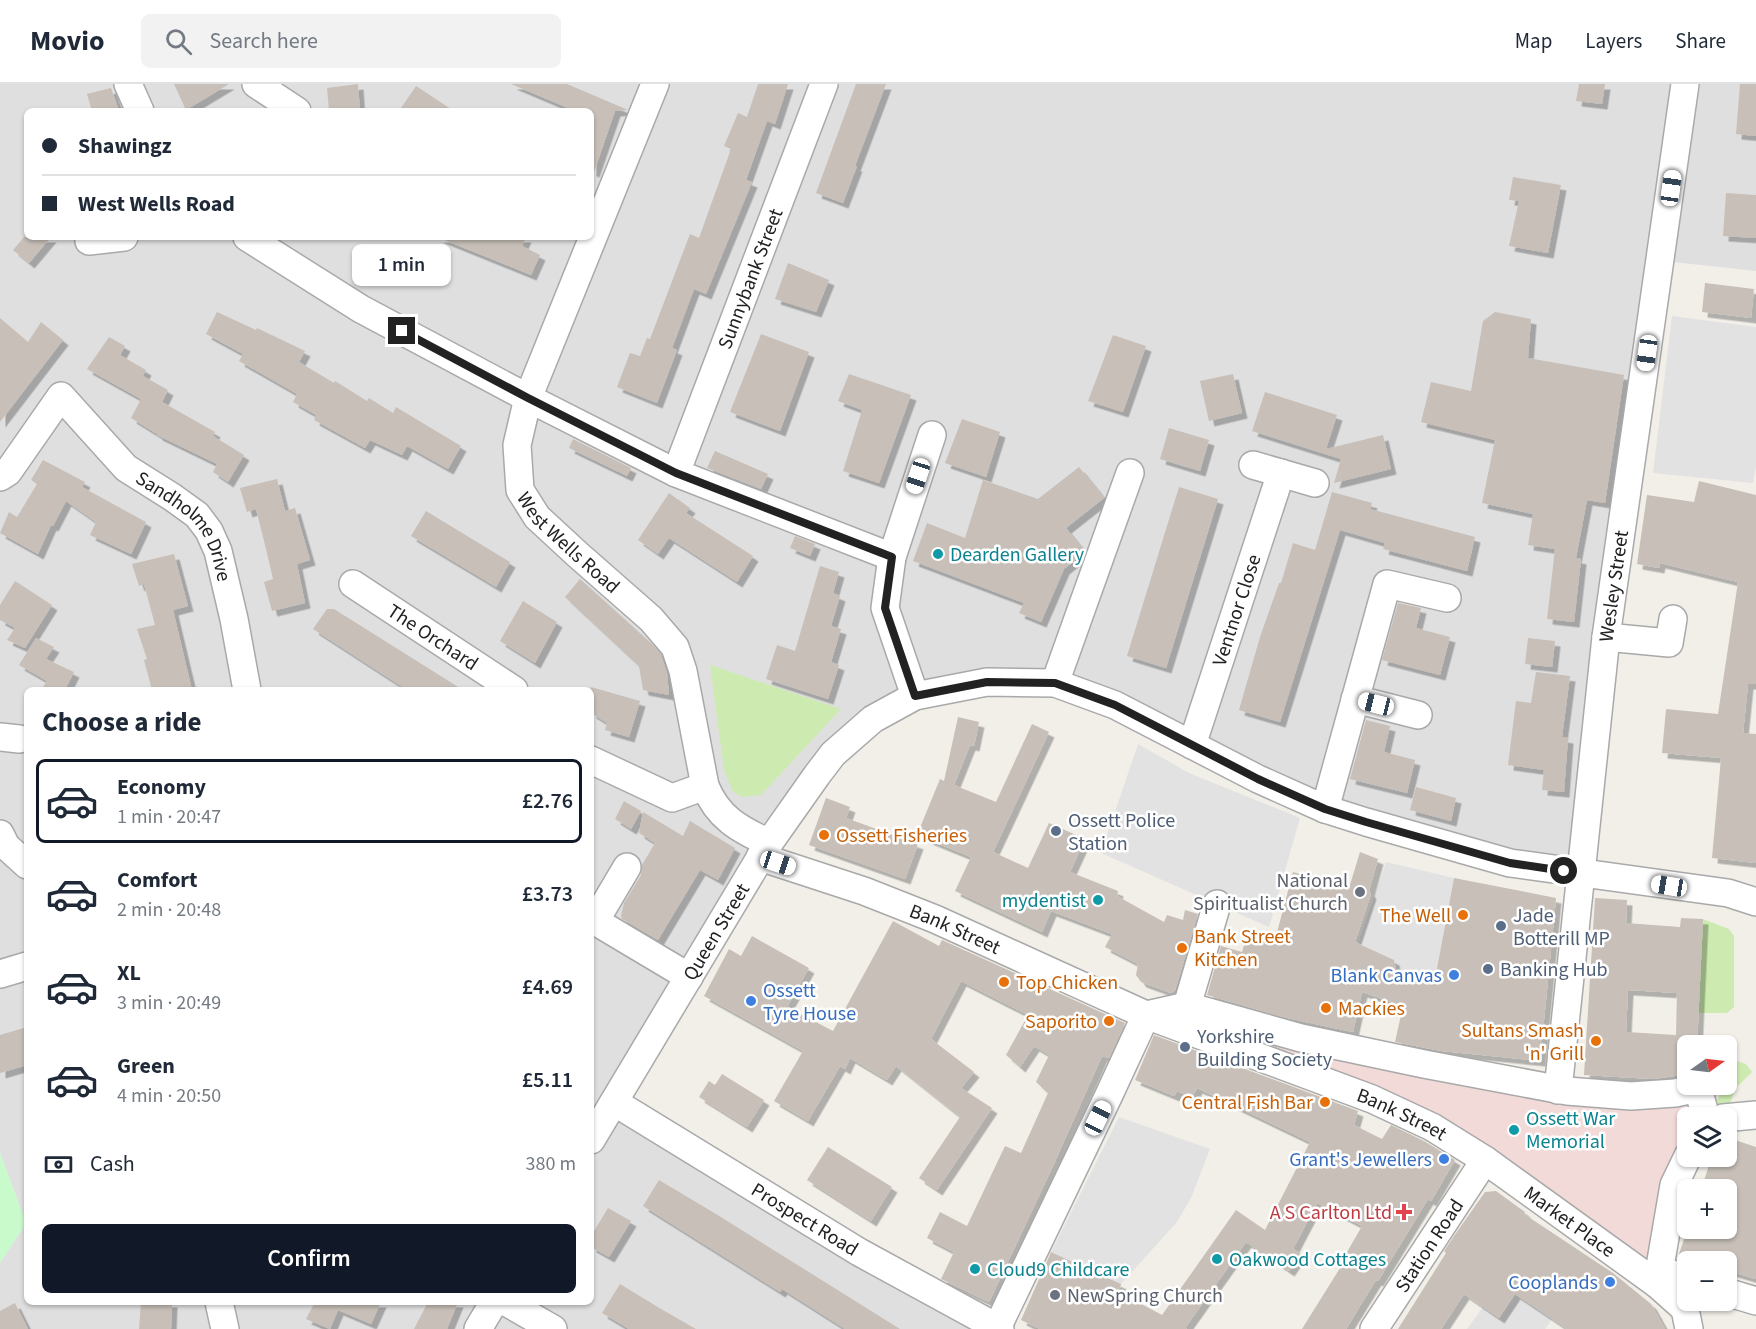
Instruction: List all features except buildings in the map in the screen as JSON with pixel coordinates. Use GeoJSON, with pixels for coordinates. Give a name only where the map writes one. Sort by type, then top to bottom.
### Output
{"type":"FeatureCollection","features":[{"type":"Feature","properties":{"kind":"street"},"geometry":{"type":"LineString","coordinates":[[128,84],[139,108]]}},
{"type":"Feature","properties":{"kind":"street"},"geometry":{"type":"LineString","coordinates":[[256,84],[292,108]]}},
{"type":"Feature","properties":{"kind":"street","name":"West Wells Road"},"geometry":{"type":"LineString","coordinates":[[594,234],[654,84]]}},
{"type":"Feature","properties":{"kind":"street","name":"Sunnybank Street"},"geometry":{"type":"LineString","coordinates":[[676,473],[824,84]]}},
{"type":"Feature","properties":{"kind":"street","name":"Wesley Street"},"geometry":{"type":"LineString","coordinates":[[1558,1090],[1606,637],[1685,84]]}},
{"type":"Feature","properties":{"kind":"street"},"geometry":{"type":"LineString","coordinates":[[89,241],[98,240]]}},
{"type":"Feature","properties":{"kind":"street"},"geometry":{"type":"LineString","coordinates":[[252,240],[361,309],[528,398],[676,473],[892,557]]}},
{"type":"Feature","properties":{"kind":"street","name":"West Wells Road"},"geometry":{"type":"LineString","coordinates":[[591,240],[528,398],[517,445],[520,490],[537,516],[651,619],[675,647],[683,671],[705,786],[711,802],[725,817],[765,850]]}},
{"type":"Feature","properties":{"kind":"street","name":"Sandholme Drive"},"geometry":{"type":"LineString","coordinates":[[0,477],[8,472],[61,396],[126,468],[172,496],[197,515],[208,531],[218,551],[246,687]]}},
{"type":"Feature","properties":{"kind":"street"},"geometry":{"type":"LineString","coordinates":[[915,696],[885,608],[892,557],[932,435]]}},
{"type":"Feature","properties":{"kind":"street"},"geometry":{"type":"LineString","coordinates":[[1253,465],[1315,483]]}},
{"type":"Feature","properties":{"kind":"street"},"geometry":{"type":"LineString","coordinates":[[1055,683],[1130,473]]}},
{"type":"Feature","properties":{"kind":"street","name":"Ventnor Close"},"geometry":{"type":"LineString","coordinates":[[1192,745],[1281,473]]}},
{"type":"Feature","properties":{"kind":"street","name":"The Orchard"},"geometry":{"type":"LineString","coordinates":[[353,584],[509,687]]}},
{"type":"Feature","properties":{"kind":"street"},"geometry":{"type":"LineString","coordinates":[[1325,809],[1387,584],[1447,598]]}},
{"type":"Feature","properties":{"kind":"street"},"geometry":{"type":"LineString","coordinates":[[1606,637],[1669,643],[1673,619]]}},
{"type":"Feature","properties":{"kind":"street","name":"Queen Street"},"geometry":{"type":"LineString","coordinates":[[594,1135],[765,850],[833,754],[873,719],[915,696],[987,682],[1055,683],[1115,705],[1258,779],[1325,809],[1366,822],[1510,863],[1728,893],[1756,903]]}},
{"type":"Feature","properties":{"kind":"street"},"geometry":{"type":"LineString","coordinates":[[1355,699],[1418,715]]}},
{"type":"Feature","properties":{"kind":"street"},"geometry":{"type":"LineString","coordinates":[[594,761],[672,798],[705,786]]}},
{"type":"Feature","properties":{"kind":"street"},"geometry":{"type":"LineString","coordinates":[[0,834],[6,846],[24,862]]}},
{"type":"Feature","properties":{"kind":"street","name":"Bank Street"},"geometry":{"type":"LineString","coordinates":[[765,850],[935,919],[1146,1015],[1372,1099],[1432,1127],[1485,1160]]}},
{"type":"Feature","properties":{"kind":"street"},"geometry":{"type":"LineString","coordinates":[[627,867],[595,921],[689,977]]}},
{"type":"Feature","properties":{"kind":"street"},"geometry":{"type":"LineString","coordinates":[[1187,1006],[1217,904]]}},
{"type":"Feature","properties":{"kind":"street"},"geometry":{"type":"LineString","coordinates":[[0,974],[24,967]]}},
{"type":"Feature","properties":{"kind":"street"},"geometry":{"type":"LineString","coordinates":[[998,1328],[1146,1015],[1187,1006],[1301,1038],[1558,1090],[1631,1096],[1675,1093],[1698,1088],[1703,1107]]}},
{"type":"Feature","properties":{"kind":"street","name":"Prospect Road"},"geometry":{"type":"LineString","coordinates":[[614,1102],[859,1252],[998,1328]]}},
{"type":"Feature","properties":{"kind":"street"},"geometry":{"type":"LineString","coordinates":[[1737,1117],[1756,1115]]}},
{"type":"Feature","properties":{"kind":"street","name":"Market Place"},"geometry":{"type":"LineString","coordinates":[[1485,1160],[1658,1277],[1689,1313]]}},
{"type":"Feature","properties":{"kind":"street","name":"Station Road"},"geometry":{"type":"LineString","coordinates":[[1374,1329],[1485,1160]]}},
{"type":"Feature","properties":{"kind":"street"},"geometry":{"type":"LineString","coordinates":[[1677,1278],[1658,1277],[1674,1185],[1683,1167]]}},
{"type":"Feature","properties":{"kind":"street"},"geometry":{"type":"LineString","coordinates":[[1737,1295],[1756,1301]]}},
{"type":"Feature","properties":{"kind":"street"},"geometry":{"type":"LineString","coordinates":[[220,1305],[225,1329]]}},
{"type":"Feature","properties":{"kind":"street"},"geometry":{"type":"LineString","coordinates":[[478,1329],[492,1305]]}},
{"type":"Feature","properties":{"kind":"street"},"geometry":{"type":"LineString","coordinates":[[511,1305],[553,1329]]}},
{"type":"Feature","properties":{"kind":"shaded area"},"geometry":{"type":"Polygon","coordinates":[[[0,84],[1685,84],[1582,873],[1366,822],[1055,683],[915,696],[833,754],[614,1102],[1000,1329],[0,1329],[0,1263],[24,1226],[24,1305],[594,1305],[594,687],[24,687],[24,1218],[0,1153],[0,84]]]}},
{"type":"Feature","properties":{"kind":"shaded area"},"geometry":{"type":"Polygon","coordinates":[[[1697,84],[1756,84],[1756,271],[1673,262],[1697,84]]]}},
{"type":"Feature","properties":{"kind":"shaded area"},"geometry":{"type":"Polygon","coordinates":[[[1672,316],[1756,327],[1756,467],[1753,483],[1653,473],[1672,316]]]}},
{"type":"Feature","properties":{"kind":"shaded area"},"geometry":{"type":"Polygon","coordinates":[[[1138,744],[1189,773],[1300,818],[1269,927],[1101,853],[1138,744]]]}},
{"type":"Feature","properties":{"kind":"shaded area"},"geometry":{"type":"Polygon","coordinates":[[[1386,862],[1454,878],[1434,984],[1396,970],[1393,960],[1358,943],[1386,862]]]}},
{"type":"Feature","properties":{"kind":"shaded area"},"geometry":{"type":"Polygon","coordinates":[[[1187,1006],[1348,1049],[1675,1093],[1693,1107],[1677,1107],[1677,1167],[1685,1167],[1682,1179],[1677,1179],[1677,1201],[1657,1284],[1485,1160],[1179,1026],[1187,1006]]]}},
{"type":"Feature","properties":{"kind":"shaded area"},"geometry":{"type":"Polygon","coordinates":[[[1119,1117],[1210,1149],[1191,1198],[1177,1222],[1121,1284],[1051,1252],[1119,1117]]]}},
{"type":"Feature","properties":{"kind":"shaded area"},"geometry":{"type":"Polygon","coordinates":[[[1535,1264],[1537,1308],[1552,1319],[1545,1329],[1467,1329],[1483,1307],[1499,1318],[1535,1264]]]}},
{"type":"Feature","properties":{"kind":"green space"},"geometry":{"type":"Polygon","coordinates":[[[710,665],[841,709],[761,795],[743,797],[733,792],[724,770],[710,665]]]}},
{"type":"Feature","properties":{"kind":"green space"},"geometry":{"type":"Polygon","coordinates":[[[1703,919],[1729,929],[1734,936],[1734,1007],[1727,1013],[1698,1013],[1703,919]]]}},
{"type":"Feature","properties":{"kind":"green space"},"geometry":{"type":"Polygon","coordinates":[[[1737,1061],[1746,1064],[1752,1072],[1737,1087],[1737,1061]]]}},
{"type":"Feature","properties":{"kind":"green space"},"geometry":{"type":"Polygon","coordinates":[[[1720,1095],[1733,1095],[1729,1107],[1713,1107],[1720,1095]]]}},
{"type":"Feature","properties":{"kind":"green space"},"geometry":{"type":"Polygon","coordinates":[[[0,1153],[24,1218],[24,1226],[0,1263],[0,1153]]]}},
{"type":"Feature","properties":{"kind":"place","name":"Dearden Gallery"},"geometry":{"type":"Point","coordinates":[938,554]}},
{"type":"Feature","properties":{"kind":"place","name":"Ossett Police Station"},"geometry":{"type":"Point","coordinates":[1056,831]}},
{"type":"Feature","properties":{"kind":"place","name":"Ossett Fisheries"},"geometry":{"type":"Point","coordinates":[824,835]}},
{"type":"Feature","properties":{"kind":"place","name":"National Spiritualist Church"},"geometry":{"type":"Point","coordinates":[1360,892]}},
{"type":"Feature","properties":{"kind":"place","name":"mydentist"},"geometry":{"type":"Point","coordinates":[1098,900]}},
{"type":"Feature","properties":{"kind":"place","name":"The Well"},"geometry":{"type":"Point","coordinates":[1463,915]}},
{"type":"Feature","properties":{"kind":"place","name":"Jade Botterill MP"},"geometry":{"type":"Point","coordinates":[1501,926]}},
{"type":"Feature","properties":{"kind":"place","name":"Bank Street Kitchen"},"geometry":{"type":"Point","coordinates":[1182,948]}},
{"type":"Feature","properties":{"kind":"place","name":"Banking Hub"},"geometry":{"type":"Point","coordinates":[1488,969]}},
{"type":"Feature","properties":{"kind":"place","name":"Blank Canvas"},"geometry":{"type":"Point","coordinates":[1454,975]}},
{"type":"Feature","properties":{"kind":"place","name":"Top Chicken"},"geometry":{"type":"Point","coordinates":[1004,982]}},
{"type":"Feature","properties":{"kind":"place","name":"Ossett Tyre House"},"geometry":{"type":"Point","coordinates":[751,1001]}},
{"type":"Feature","properties":{"kind":"place","name":"Mackies"},"geometry":{"type":"Point","coordinates":[1326,1008]}},
{"type":"Feature","properties":{"kind":"place","name":"Saporito"},"geometry":{"type":"Point","coordinates":[1109,1021]}},
{"type":"Feature","properties":{"kind":"place","name":"Sultans Smash 'n' Grill"},"geometry":{"type":"Point","coordinates":[1596,1041]}},
{"type":"Feature","properties":{"kind":"place","name":"Yorkshire Building Society"},"geometry":{"type":"Point","coordinates":[1185,1047]}},
{"type":"Feature","properties":{"kind":"place","name":"Central Fish Bar"},"geometry":{"type":"Point","coordinates":[1325,1102]}},
{"type":"Feature","properties":{"kind":"place","name":"Ossett War Memorial"},"geometry":{"type":"Point","coordinates":[1514,1130]}},
{"type":"Feature","properties":{"kind":"place","name":"Grant's Jewellers"},"geometry":{"type":"Point","coordinates":[1444,1159]}},
{"type":"Feature","properties":{"kind":"place","name":"A S Carlton Ltd"},"geometry":{"type":"Point","coordinates":[1404,1212]}},
{"type":"Feature","properties":{"kind":"place","name":"Oakwood Cottages"},"geometry":{"type":"Point","coordinates":[1217,1259]}},
{"type":"Feature","properties":{"kind":"place","name":"Cloud9 Childcare"},"geometry":{"type":"Point","coordinates":[975,1269]}},
{"type":"Feature","properties":{"kind":"place","name":"Cooplands"},"geometry":{"type":"Point","coordinates":[1610,1282]}},
{"type":"Feature","properties":{"kind":"place","name":"NewSpring Church"},"geometry":{"type":"Point","coordinates":[1055,1295]}},
{"type":"Feature","properties":{"kind":"route"},"geometry":{"type":"LineString","coordinates":[[402,331],[676,473],[892,557],[885,608],[915,696],[987,682],[1055,683],[1115,705],[1258,779],[1325,809],[1510,863],[1564,871]]}}]}
